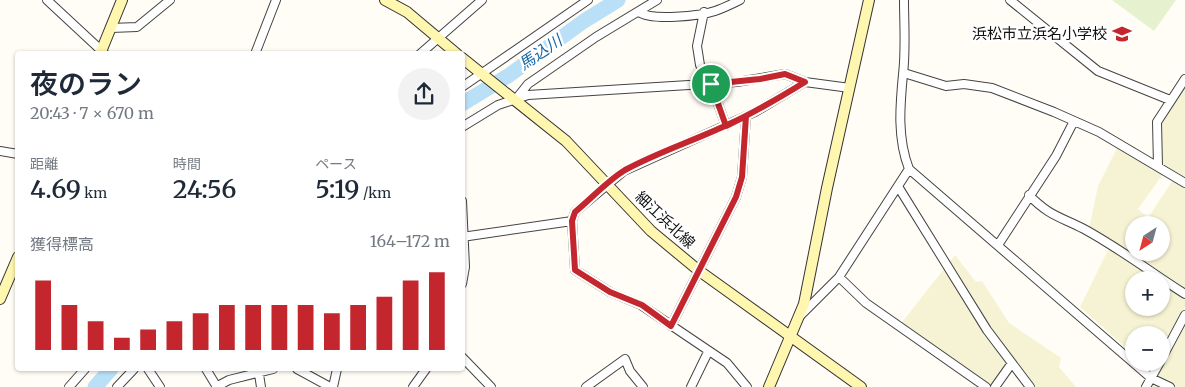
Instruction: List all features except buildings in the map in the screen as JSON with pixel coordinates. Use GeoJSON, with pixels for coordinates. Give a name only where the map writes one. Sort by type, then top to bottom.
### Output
{"type":"FeatureCollection","features":[{"type":"Feature","properties":{"kind":"main road"},"geometry":{"type":"LineString","coordinates":[[103,51],[122,0]]}},
{"type":"Feature","properties":{"kind":"main road"},"geometry":{"type":"LineString","coordinates":[[769,387],[789,337],[800,316],[869,0]]}},
{"type":"Feature","properties":{"kind":"main road"},"geometry":{"type":"LineString","coordinates":[[388,1],[407,12],[454,51]]}},
{"type":"Feature","properties":{"kind":"main road"},"geometry":{"type":"LineString","coordinates":[[465,60],[483,75]]}},
{"type":"Feature","properties":{"kind":"main road","name":"細江浜北線"},"geometry":{"type":"LineString","coordinates":[[483,75],[566,141],[651,231],[698,270],[861,387]]}},
{"type":"Feature","properties":{"kind":"main road"},"geometry":{"type":"LineString","coordinates":[[0,299],[15,264]]}},
{"type":"Feature","properties":{"kind":"street"},"geometry":{"type":"LineString","coordinates":[[47,0],[100,51]]}},
{"type":"Feature","properties":{"kind":"street"},"geometry":{"type":"LineString","coordinates":[[111,28],[136,27],[170,0]]}},
{"type":"Feature","properties":{"kind":"street"},"geometry":{"type":"LineString","coordinates":[[256,51],[276,0]]}},
{"type":"Feature","properties":{"kind":"street"},"geometry":{"type":"LineString","coordinates":[[424,51],[482,0]]}},
{"type":"Feature","properties":{"kind":"street"},"geometry":{"type":"LineString","coordinates":[[465,85],[483,75],[578,3],[588,0]]}},
{"type":"Feature","properties":{"kind":"street"},"geometry":{"type":"LineString","coordinates":[[513,98],[528,84],[657,0]]}},
{"type":"Feature","properties":{"kind":"street"},"geometry":{"type":"LineString","coordinates":[[639,12],[645,16],[667,17],[714,12],[740,0]]}},
{"type":"Feature","properties":{"kind":"street"},"geometry":{"type":"LineString","coordinates":[[904,0],[904,73],[900,91],[899,124],[909,169],[1151,378],[1170,387]]}},
{"type":"Feature","properties":{"kind":"street"},"geometry":{"type":"LineString","coordinates":[[1010,0],[1098,71],[1170,100]]}},
{"type":"Feature","properties":{"kind":"street"},"geometry":{"type":"LineString","coordinates":[[704,12],[697,46],[700,66],[711,84],[726,126]]}},
{"type":"Feature","properties":{"kind":"street"},"geometry":{"type":"LineString","coordinates":[[904,73],[946,86],[964,84],[992,88],[1074,120],[1099,132],[1185,183]]}},
{"type":"Feature","properties":{"kind":"street"},"geometry":{"type":"LineString","coordinates":[[465,125],[498,105],[513,98],[528,95],[711,84],[760,79],[785,74],[805,82],[850,88]]}},
{"type":"Feature","properties":{"kind":"street"},"geometry":{"type":"LineString","coordinates":[[1158,166],[1157,122],[1185,79]]}},
{"type":"Feature","properties":{"kind":"street"},"geometry":{"type":"LineString","coordinates":[[747,387],[728,363],[708,352],[642,305],[610,292],[575,270],[572,221],[575,212],[614,178],[633,167],[746,116],[805,82]]}},
{"type":"Feature","properties":{"kind":"street"},"geometry":{"type":"LineString","coordinates":[[671,326],[736,197],[742,177],[746,116]]}},
{"type":"Feature","properties":{"kind":"street"},"geometry":{"type":"LineString","coordinates":[[998,245],[1056,156],[1074,120]]}},
{"type":"Feature","properties":{"kind":"street"},"geometry":{"type":"LineString","coordinates":[[0,151],[15,154]]}},
{"type":"Feature","properties":{"kind":"street"},"geometry":{"type":"LineString","coordinates":[[800,316],[839,277],[899,188],[909,169]]}},
{"type":"Feature","properties":{"kind":"street"},"geometry":{"type":"LineString","coordinates":[[899,188],[987,330],[1030,387]]}},
{"type":"Feature","properties":{"kind":"street"},"geometry":{"type":"LineString","coordinates":[[1029,195],[1040,206],[1060,219],[1084,229],[1185,294]]}},
{"type":"Feature","properties":{"kind":"street"},"geometry":{"type":"LineString","coordinates":[[465,237],[572,221]]}},
{"type":"Feature","properties":{"kind":"street"},"geometry":{"type":"LineString","coordinates":[[839,277],[866,303],[986,387]]}},
{"type":"Feature","properties":{"kind":"street"},"geometry":{"type":"LineString","coordinates":[[1170,343],[1185,315]]}},
{"type":"Feature","properties":{"kind":"street"},"geometry":{"type":"LineString","coordinates":[[691,387],[708,352]]}},
{"type":"Feature","properties":{"kind":"street"},"geometry":{"type":"LineString","coordinates":[[586,387],[625,359],[630,371],[642,387]]}},
{"type":"Feature","properties":{"kind":"street"},"geometry":{"type":"LineString","coordinates":[[465,360],[491,387]]}},
{"type":"Feature","properties":{"kind":"street"},"geometry":{"type":"LineString","coordinates":[[995,387],[1012,363]]}},
{"type":"Feature","properties":{"kind":"street"},"geometry":{"type":"LineString","coordinates":[[69,387],[83,371]]}},
{"type":"Feature","properties":{"kind":"street"},"geometry":{"type":"LineString","coordinates":[[117,387],[132,371]]}},
{"type":"Feature","properties":{"kind":"street"},"geometry":{"type":"LineString","coordinates":[[149,371],[160,387]]}},
{"type":"Feature","properties":{"kind":"street"},"geometry":{"type":"LineString","coordinates":[[207,371],[217,387],[228,380],[268,371]]}},
{"type":"Feature","properties":{"kind":"street"},"geometry":{"type":"LineString","coordinates":[[301,371],[331,387],[336,371]]}},
{"type":"Feature","properties":{"kind":"street"},"geometry":{"type":"LineString","coordinates":[[413,387],[425,371]]}},
{"type":"Feature","properties":{"kind":"street"},"geometry":{"type":"LineString","coordinates":[[1146,387],[1155,371]]}},
{"type":"Feature","properties":{"kind":"street"},"geometry":{"type":"LineString","coordinates":[[259,374],[261,387]]}},
{"type":"Feature","properties":{"kind":"shaded area"},"geometry":{"type":"Polygon","coordinates":[[[1185,86],[1185,177],[1163,164],[1160,122],[1185,86]]]}},
{"type":"Feature","properties":{"kind":"shaded area"},"geometry":{"type":"Polygon","coordinates":[[[1117,148],[1163,174],[1138,209],[1146,216],[1125,216],[1125,261],[1170,261],[1170,216],[1149,216],[1173,180],[1185,188],[1185,307],[1170,335],[1170,326],[1125,326],[1125,347],[1080,307],[1110,246],[1089,229],[1098,186],[1117,148]]]}},
{"type":"Feature","properties":{"kind":"shaded area"},"geometry":{"type":"Polygon","coordinates":[[[955,255],[976,282],[982,281],[1009,323],[1061,358],[1059,367],[1076,387],[1036,387],[1013,358],[995,387],[986,387],[899,326],[955,255]]]}},
{"type":"Feature","properties":{"kind":"shaded area"},"geometry":{"type":"Polygon","coordinates":[[[1185,323],[1185,387],[1151,387],[1160,371],[1170,371],[1170,351],[1185,323]]]}},
{"type":"Feature","properties":{"kind":"green space"},"geometry":{"type":"Polygon","coordinates":[[[1112,0],[1176,0],[1154,31],[1112,0]]]}},
{"type":"Feature","properties":{"kind":"waterway","name":"馬込川"},"geometry":{"type":"LineString","coordinates":[[465,102],[508,76],[584,21],[618,0]]}},
{"type":"Feature","properties":{"kind":"waterway","name":"馬込川"},"geometry":{"type":"LineString","coordinates":[[95,387],[109,371]]}},
{"type":"Feature","properties":{"kind":"place","name":"浜松市立浜名小学校"},"geometry":{"type":"Point","coordinates":[1122,34]}},
{"type":"Feature","properties":{"kind":"route"},"geometry":{"type":"LineString","coordinates":[[711,84],[726,126],[746,116],[746,146],[742,177],[736,197],[671,326],[642,305],[610,292],[575,270],[572,221],[575,212],[624,171],[658,154],[726,126],[746,116],[755,112],[805,82],[785,74],[760,79],[711,84]]}}]}
